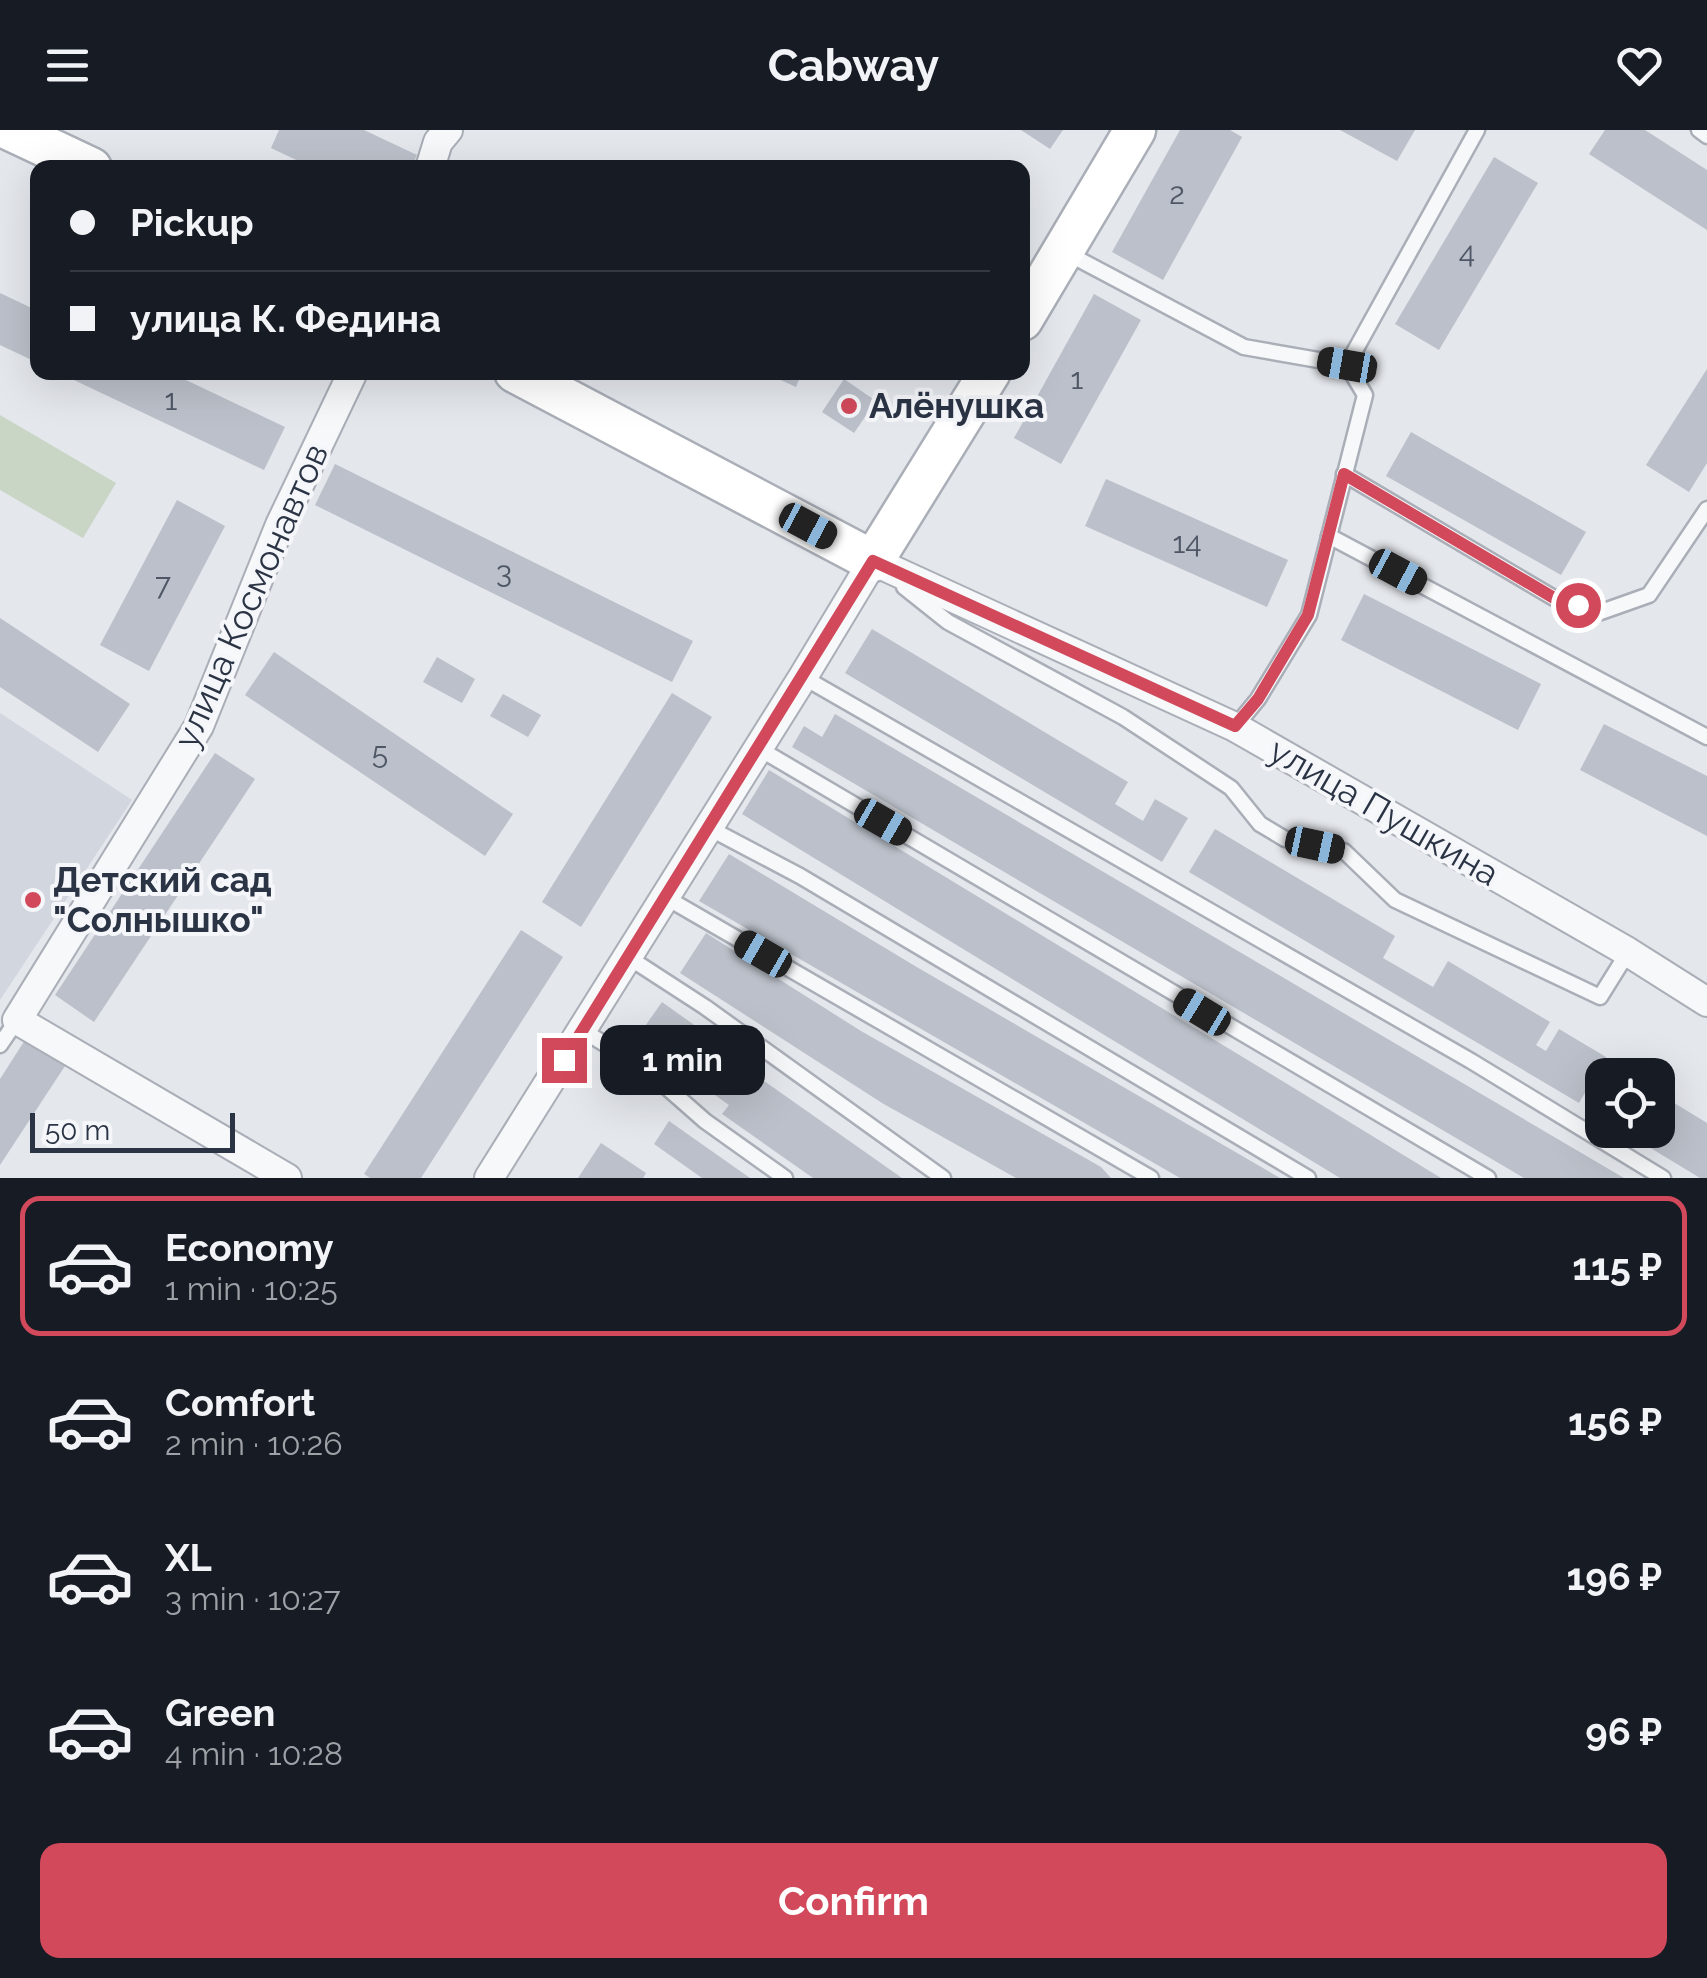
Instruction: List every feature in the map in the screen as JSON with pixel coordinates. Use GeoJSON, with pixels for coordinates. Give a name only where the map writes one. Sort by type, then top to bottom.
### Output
{"type":"FeatureCollection","features":[{"type":"Feature","properties":{"kind":"street"},"geometry":{"type":"LineString","coordinates":[[10,130],[73,160]]}},
{"type":"Feature","properties":{"kind":"street"},"geometry":{"type":"LineString","coordinates":[[432,160],[438,142],[448,130]]}},
{"type":"Feature","properties":{"kind":"street"},"geometry":{"type":"LineString","coordinates":[[1030,307],[1135,130]]}},
{"type":"Feature","properties":{"kind":"street","name":"улица Космонавтов"},"geometry":{"type":"LineString","coordinates":[[17,1020],[199,726],[280,525],[349,380]]}},
{"type":"Feature","properties":{"kind":"street","name":"улица Пушкина"},"geometry":{"type":"LineString","coordinates":[[529,380],[873,561],[1235,726],[1628,952],[1707,1002]]}},
{"type":"Feature","properties":{"kind":"street"},"geometry":{"type":"LineString","coordinates":[[489,1178],[985,380]]}},
{"type":"Feature","properties":{"kind":"street"},"geometry":{"type":"LineString","coordinates":[[17,1020],[287,1178]]}},
{"type":"Feature","properties":{"kind":"lane"},"geometry":{"type":"LineString","coordinates":[[1347,365],[1477,130]]}},
{"type":"Feature","properties":{"kind":"lane"},"geometry":{"type":"LineString","coordinates":[[1699,130],[1707,136]]}},
{"type":"Feature","properties":{"kind":"lane"},"geometry":{"type":"LineString","coordinates":[[1064,252],[1244,347],[1347,365],[1365,395],[1308,615],[1258,699],[1235,726]]}},
{"type":"Feature","properties":{"kind":"lane"},"geometry":{"type":"LineString","coordinates":[[1344,474],[1554,598],[1602,612],[1649,595],[1707,509]]}},
{"type":"Feature","properties":{"kind":"lane"},"geometry":{"type":"LineString","coordinates":[[1329,536],[1707,737]]}},
{"type":"Feature","properties":{"kind":"lane"},"geometry":{"type":"LineString","coordinates":[[873,561],[948,622],[1123,718],[1231,788],[1260,824],[1286,839],[1344,852],[1395,900],[1600,997],[1628,952]]}},
{"type":"Feature","properties":{"kind":"lane"},"geometry":{"type":"LineString","coordinates":[[803,678],[1471,1061],[1662,1178]]}},
{"type":"Feature","properties":{"kind":"lane"},"geometry":{"type":"LineString","coordinates":[[758,748],[1488,1178]]}},
{"type":"Feature","properties":{"kind":"lane"},"geometry":{"type":"LineString","coordinates":[[709,828],[800,876],[1308,1178]]}},
{"type":"Feature","properties":{"kind":"lane"},"geometry":{"type":"LineString","coordinates":[[665,897],[1152,1178]]}},
{"type":"Feature","properties":{"kind":"lane"},"geometry":{"type":"LineString","coordinates":[[628,957],[943,1178]]}},
{"type":"Feature","properties":{"kind":"lane"},"geometry":{"type":"LineString","coordinates":[[0,1046],[17,1020]]}},
{"type":"Feature","properties":{"kind":"lane"},"geometry":{"type":"LineString","coordinates":[[582,1030],[647,1070],[705,1121],[785,1178]]}},
{"type":"Feature","properties":{"kind":"shaded area","name":"Детский сад \"Солнышко\""},"geometry":{"type":"Polygon","coordinates":[[[0,713],[132,800],[0,1000],[0,713]]]}},
{"type":"Feature","properties":{"kind":"green space"},"geometry":{"type":"Polygon","coordinates":[[[0,415],[116,483],[83,538],[0,490],[0,415]]]}},
{"type":"Feature","properties":{"kind":"building"},"geometry":{"type":"Polygon","coordinates":[[[279,130],[364,130],[417,155],[415,160],[296,160],[271,148],[279,130]]]}},
{"type":"Feature","properties":{"kind":"building"},"geometry":{"type":"Polygon","coordinates":[[[1021,130],[1063,130],[1050,149],[1021,130]]]}},
{"type":"Feature","properties":{"kind":"building"},"geometry":{"type":"Polygon","coordinates":[[[1180,130],[1230,130],[1242,137],[1163,280],[1112,252],[1180,130]]]}},
{"type":"Feature","properties":{"kind":"building"},"geometry":{"type":"Polygon","coordinates":[[[1340,130],[1415,130],[1397,161],[1340,130]]]}},
{"type":"Feature","properties":{"kind":"building"},"geometry":{"type":"Polygon","coordinates":[[[1605,130],[1645,130],[1707,170],[1707,230],[1589,154],[1605,130]]]}},
{"type":"Feature","properties":{"kind":"building"},"geometry":{"type":"Polygon","coordinates":[[[1494,157],[1538,183],[1439,350],[1395,324],[1494,157]]]}},
{"type":"Feature","properties":{"kind":"building"},"geometry":{"type":"Polygon","coordinates":[[[0,293],[30,307],[30,359],[0,345],[0,293]]]}},
{"type":"Feature","properties":{"kind":"building"},"geometry":{"type":"Polygon","coordinates":[[[1094,294],[1141,320],[1061,464],[1014,438],[1094,294]]]}},
{"type":"Feature","properties":{"kind":"building"},"geometry":{"type":"Polygon","coordinates":[[[1707,369],[1707,463],[1689,492],[1646,465],[1707,369]]]}},
{"type":"Feature","properties":{"kind":"building"},"geometry":{"type":"Polygon","coordinates":[[[74,380],[186,380],[285,427],[264,470],[74,380]]]}},
{"type":"Feature","properties":{"kind":"building"},"geometry":{"type":"Polygon","coordinates":[[[781,380],[799,380],[796,387],[781,380]]]}},
{"type":"Feature","properties":{"kind":"building","name":"Алёнушка"},"geometry":{"type":"Polygon","coordinates":[[[843,380],[876,401],[854,433],[822,412],[843,380]]]}},
{"type":"Feature","properties":{"kind":"building"},"geometry":{"type":"Polygon","coordinates":[[[1411,432],[1586,532],[1561,575],[1386,476],[1411,432]]]}},
{"type":"Feature","properties":{"kind":"building"},"geometry":{"type":"Polygon","coordinates":[[[335,464],[693,641],[672,682],[315,505],[335,464]]]}},
{"type":"Feature","properties":{"kind":"building"},"geometry":{"type":"Polygon","coordinates":[[[1106,479],[1288,560],[1267,607],[1085,526],[1106,479]]]}},
{"type":"Feature","properties":{"kind":"building"},"geometry":{"type":"Polygon","coordinates":[[[177,500],[225,526],[149,671],[100,645],[177,500]]]}},
{"type":"Feature","properties":{"kind":"building"},"geometry":{"type":"Polygon","coordinates":[[[1364,594],[1541,684],[1518,730],[1341,640],[1364,594]]]}},
{"type":"Feature","properties":{"kind":"building"},"geometry":{"type":"Polygon","coordinates":[[[0,618],[130,704],[98,752],[0,687],[0,618]]]}},
{"type":"Feature","properties":{"kind":"building"},"geometry":{"type":"Polygon","coordinates":[[[872,629],[1128,782],[1115,804],[1143,821],[1155,799],[1188,818],[1162,862],[845,673],[872,629]]]}},
{"type":"Feature","properties":{"kind":"building"},"geometry":{"type":"Polygon","coordinates":[[[274,652],[513,814],[485,856],[245,695],[274,652]]]}},
{"type":"Feature","properties":{"kind":"building"},"geometry":{"type":"Polygon","coordinates":[[[437,657],[475,679],[462,703],[423,682],[437,657]]]}},
{"type":"Feature","properties":{"kind":"building"},"geometry":{"type":"Polygon","coordinates":[[[672,693],[712,717],[581,927],[542,902],[672,693]]]}},
{"type":"Feature","properties":{"kind":"building"},"geometry":{"type":"Polygon","coordinates":[[[503,694],[541,715],[528,737],[490,716],[503,694]]]}},
{"type":"Feature","properties":{"kind":"building"},"geometry":{"type":"Polygon","coordinates":[[[835,714],[1624,1178],[1524,1178],[792,747],[804,726],[822,737],[835,714]]]}},
{"type":"Feature","properties":{"kind":"building"},"geometry":{"type":"Polygon","coordinates":[[[1604,724],[1707,776],[1707,836],[1580,770],[1604,724]]]}},
{"type":"Feature","properties":{"kind":"building"},"geometry":{"type":"Polygon","coordinates":[[[215,753],[255,779],[94,1022],[55,995],[215,753]]]}},
{"type":"Feature","properties":{"kind":"building"},"geometry":{"type":"Polygon","coordinates":[[[769,770],[1441,1178],[1340,1178],[1078,1019],[742,814],[769,770]]]}},
{"type":"Feature","properties":{"kind":"building"},"geometry":{"type":"Polygon","coordinates":[[[1215,829],[1395,936],[1383,958],[1433,987],[1448,961],[1550,1022],[1536,1045],[1546,1051],[1559,1029],[1606,1057],[1585,1058],[1585,1093],[1579,1103],[1189,872],[1215,829]]]}},
{"type":"Feature","properties":{"kind":"building"},"geometry":{"type":"Polygon","coordinates":[[[729,854],[1280,1178],[1180,1178],[699,901],[729,854]]]}},
{"type":"Feature","properties":{"kind":"building"},"geometry":{"type":"Polygon","coordinates":[[[521,930],[563,957],[421,1178],[370,1178],[364,1174],[521,930]]]}},
{"type":"Feature","properties":{"kind":"building"},"geometry":{"type":"Polygon","coordinates":[[[706,933],[861,1031],[1101,1167],[1111,1178],[1016,1178],[882,1103],[680,973],[706,933]]]}},
{"type":"Feature","properties":{"kind":"building"},"geometry":{"type":"Polygon","coordinates":[[[662,1002],[704,1032],[708,1027],[757,1061],[750,1071],[902,1178],[813,1178],[722,1114],[729,1105],[636,1039],[662,1002]]]}},
{"type":"Feature","properties":{"kind":"building"},"geometry":{"type":"Polygon","coordinates":[[[25,1040],[65,1066],[0,1165],[0,1079],[25,1040]]]}},
{"type":"Feature","properties":{"kind":"building"},"geometry":{"type":"Polygon","coordinates":[[[1675,1103],[1707,1123],[1707,1178],[1700,1178],[1651,1148],[1675,1148],[1675,1103]]]}},
{"type":"Feature","properties":{"kind":"building"},"geometry":{"type":"Polygon","coordinates":[[[669,1121],[750,1178],[702,1178],[654,1144],[669,1121]]]}},
{"type":"Feature","properties":{"kind":"building"},"geometry":{"type":"Polygon","coordinates":[[[601,1143],[646,1173],[643,1178],[578,1178],[601,1143]]]}},
{"type":"Feature","properties":{"kind":"place","name":"Алёнушка"},"geometry":{"type":"Point","coordinates":[849,406]}},
{"type":"Feature","properties":{"kind":"place","name":"Детский сад \"Солнышко\""},"geometry":{"type":"Point","coordinates":[33,900]}},
{"type":"Feature","properties":{"kind":"route"},"geometry":{"type":"LineString","coordinates":[[564,1060],[873,561],[1235,726],[1258,699],[1308,615],[1344,474],[1554,598],[1578,605]]}}]}
